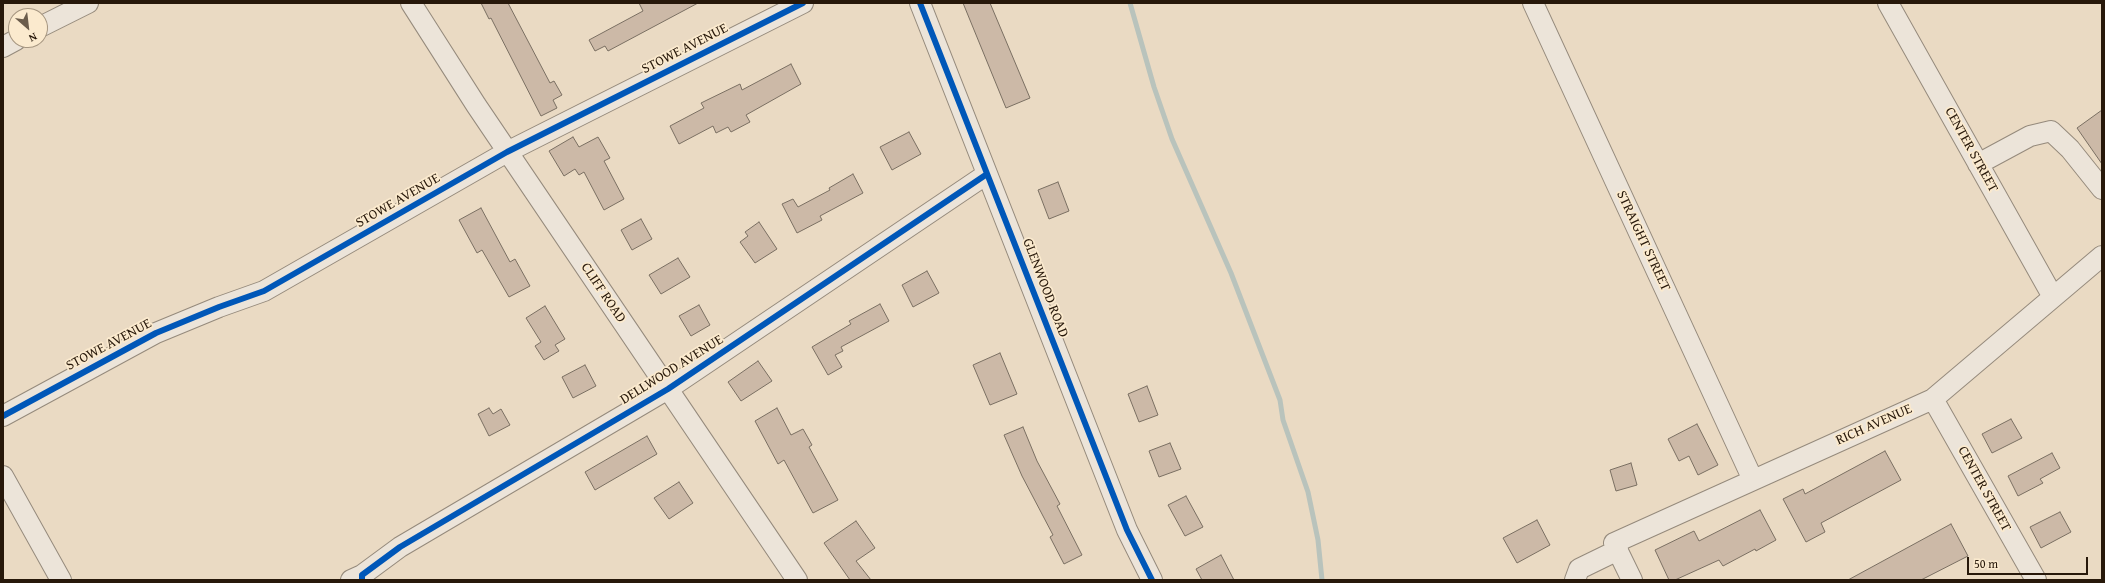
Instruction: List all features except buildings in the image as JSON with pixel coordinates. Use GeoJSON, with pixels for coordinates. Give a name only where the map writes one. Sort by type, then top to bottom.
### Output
{"type":"FeatureCollection","features":[{"type":"Feature","properties":{"kind":"street"},"geometry":{"type":"LineString","coordinates":[[48,23],[88,3]]}},
{"type":"Feature","properties":{"kind":"street","name":"CLIFF ROAD"},"geometry":{"type":"LineString","coordinates":[[412,3],[508,152],[797,580]]}},
{"type":"Feature","properties":{"kind":"street","name":"STOWE AVENUE"},"geometry":{"type":"LineString","coordinates":[[3,416],[156,333],[219,307],[264,291],[508,152],[803,3]]}},
{"type":"Feature","properties":{"kind":"street","name":"GLENWOOD ROAD"},"geometry":{"type":"LineString","coordinates":[[920,3],[1127,530],[1152,580]]}},
{"type":"Feature","properties":{"kind":"street","name":"STRAIGHT STREET"},"geometry":{"type":"LineString","coordinates":[[1533,3],[1754,480]]}},
{"type":"Feature","properties":{"kind":"street","name":"CENTER STREET"},"geometry":{"type":"LineString","coordinates":[[1888,3],[2053,297]]}},
{"type":"Feature","properties":{"kind":"street"},"geometry":{"type":"LineString","coordinates":[[1978,164],[2030,136],[2051,131],[2070,149],[2102,189]]}},
{"type":"Feature","properties":{"kind":"street","name":"DELLWOOD AVENUE"},"geometry":{"type":"LineString","coordinates":[[358,578],[400,547],[668,389],[987,174]]}},
{"type":"Feature","properties":{"kind":"street","name":"RICH AVENUE"},"geometry":{"type":"LineString","coordinates":[[1558,580],[1577,575],[1616,546],[1754,480],[1933,399],[2102,256]]}},
{"type":"Feature","properties":{"kind":"street","name":"CENTER STREET"},"geometry":{"type":"LineString","coordinates":[[1933,399],[2034,579]]}},
{"type":"Feature","properties":{"kind":"street"},"geometry":{"type":"LineString","coordinates":[[3,476],[61,580]]}},
{"type":"Feature","properties":{"kind":"street"},"geometry":{"type":"LineString","coordinates":[[1616,546],[1632,580]]}},
{"type":"Feature","properties":{"kind":"waterway"},"geometry":{"type":"LineString","coordinates":[[1130,3],[1154,87],[1172,139],[1231,273],[1280,400],[1283,420],[1308,492],[1318,540],[1322,580]]}},
{"type":"Feature","properties":{"kind":"cycle path"},"geometry":{"type":"LineString","coordinates":[[3,416],[156,333],[219,307],[264,291],[507,152],[803,3]]}},
{"type":"Feature","properties":{"kind":"cycle path"},"geometry":{"type":"LineString","coordinates":[[920,3],[1127,530],[1152,580]]}},
{"type":"Feature","properties":{"kind":"cycle path"},"geometry":{"type":"LineString","coordinates":[[362,580],[362,575],[400,547],[668,389],[987,174]]}}]}
